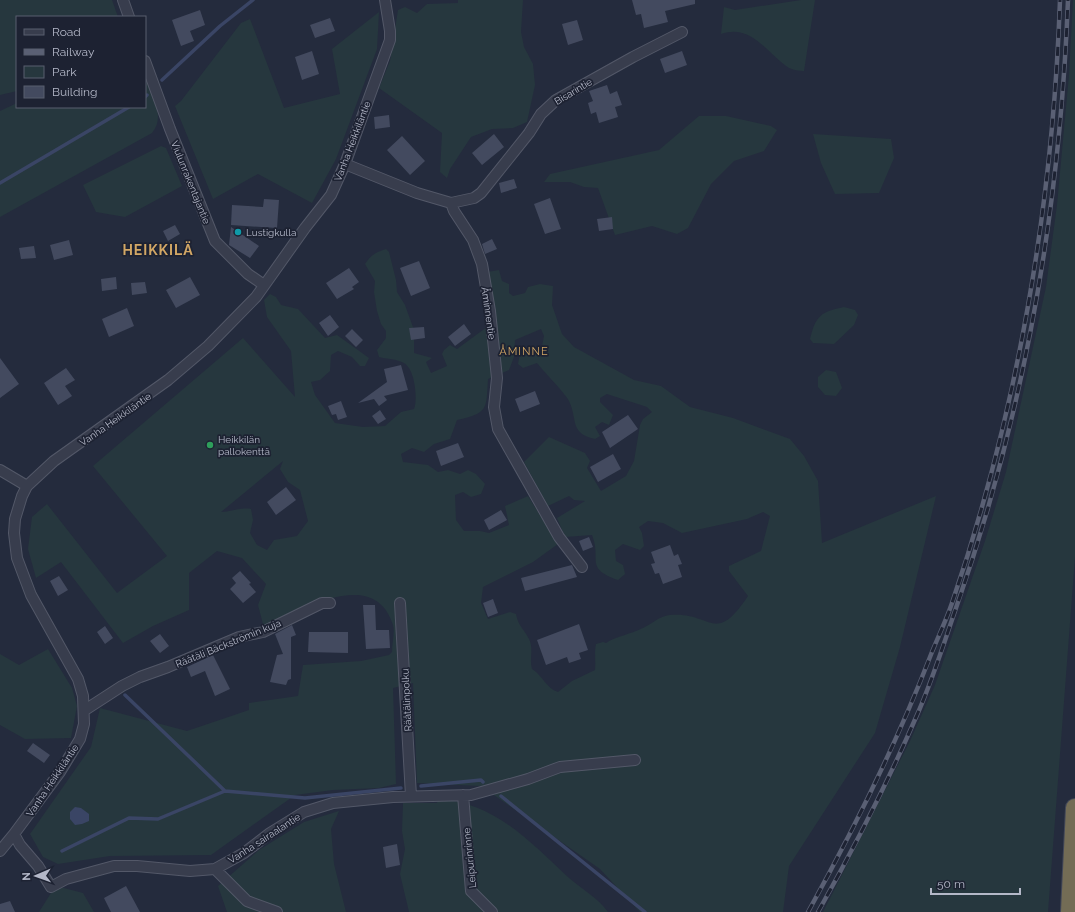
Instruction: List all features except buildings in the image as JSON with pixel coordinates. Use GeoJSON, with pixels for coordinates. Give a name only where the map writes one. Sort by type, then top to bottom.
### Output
{"type":"FeatureCollection","features":[{"type":"Feature","properties":{"kind":"highway"},"geometry":{"type":"LineString","coordinates":[[1070,912],[1075,808]]}},
{"type":"Feature","properties":{"kind":"highway"},"geometry":{"type":"LineString","coordinates":[[1065,912],[1071,878]]}},
{"type":"Feature","properties":{"kind":"street"},"geometry":{"type":"LineString","coordinates":[[122,0],[129,16]]}},
{"type":"Feature","properties":{"kind":"street","name":"Vanha Heikkiläntie"},"geometry":{"type":"LineString","coordinates":[[0,851],[60,772],[80,739],[84,724],[85,710],[78,679],[31,595],[17,558],[14,533],[15,519],[27,486],[54,461],[174,376],[208,346],[256,297],[305,228],[331,195],[346,164],[390,40],[385,0]]}},
{"type":"Feature","properties":{"kind":"street","name":"Bisarintie"},"geometry":{"type":"LineString","coordinates":[[451,203],[464,201],[481,193],[529,133],[541,114],[556,100],[632,57],[682,32]]}},
{"type":"Feature","properties":{"kind":"street","name":"Viulunrakentajantie"},"geometry":{"type":"LineString","coordinates":[[146,64],[170,129],[215,241],[248,274],[264,285]]}},
{"type":"Feature","properties":{"kind":"street"},"geometry":{"type":"LineString","coordinates":[[346,164],[417,193],[451,203]]}},
{"type":"Feature","properties":{"kind":"street","name":"Åminnentie"},"geometry":{"type":"LineString","coordinates":[[451,203],[454,211],[473,240],[482,264],[490,311],[497,378],[494,407],[498,429],[559,537],[582,567]]}},
{"type":"Feature","properties":{"kind":"street"},"geometry":{"type":"LineString","coordinates":[[0,470],[27,486]]}},
{"type":"Feature","properties":{"kind":"street","name":"Räätäli Bäckströmin kuja"},"geometry":{"type":"LineString","coordinates":[[85,710],[140,677],[168,667],[239,637],[263,632],[322,603],[330,603]]}},
{"type":"Feature","properties":{"kind":"street","name":"Räätälinpolku"},"geometry":{"type":"LineString","coordinates":[[400,603],[411,796]]}},
{"type":"Feature","properties":{"kind":"street","name":"Vanha sairaalantie"},"geometry":{"type":"LineString","coordinates":[[14,834],[20,846],[38,866],[51,887],[66,879],[114,866],[137,866],[190,871],[214,869],[244,854],[270,833],[304,812],[333,803],[411,796],[471,795],[528,779],[560,767],[635,760]]}},
{"type":"Feature","properties":{"kind":"street","name":"Leipurinrinne"},"geometry":{"type":"LineString","coordinates":[[464,795],[471,891],[492,912]]}},
{"type":"Feature","properties":{"kind":"street"},"geometry":{"type":"LineString","coordinates":[[214,869],[246,901],[277,912]]}},
{"type":"Feature","properties":{"kind":"green space"},"geometry":{"type":"Polygon","coordinates":[[[0,0],[112,0],[118,16],[16,16],[16,91],[0,95],[0,0]]]}},
{"type":"Feature","properties":{"kind":"green space"},"geometry":{"type":"Polygon","coordinates":[[[458,0],[523,0],[521,32],[524,47],[533,64],[535,85],[527,122],[513,128],[492,129],[471,137],[450,169],[447,178],[440,172],[442,133],[379,88],[390,61],[398,10],[405,7],[417,13],[427,4],[458,3],[458,0]]]}},
{"type":"Feature","properties":{"kind":"green space"},"geometry":{"type":"Polygon","coordinates":[[[801,0],[815,0],[804,71],[789,68],[750,36],[732,32],[721,34],[724,7],[735,10],[801,0]]]}},
{"type":"Feature","properties":{"kind":"green space"},"geometry":{"type":"Polygon","coordinates":[[[1073,0],[1075,0],[1075,557],[1048,912],[823,912],[910,741],[935,685],[985,541],[1006,472],[1046,287],[1057,205],[1069,75],[1073,0]]]}},
{"type":"Feature","properties":{"kind":"green space"},"geometry":{"type":"Polygon","coordinates":[[[379,12],[377,49],[336,159],[312,203],[258,174],[213,199],[175,106],[181,101],[241,23],[250,19],[284,108],[340,94],[332,49],[379,12]]]}},
{"type":"Feature","properties":{"kind":"green space"},"geometry":{"type":"Polygon","coordinates":[[[146,80],[154,99],[158,113],[158,120],[152,133],[0,217],[0,111],[16,103],[16,108],[146,108],[146,80]]]}},
{"type":"Feature","properties":{"kind":"green space"},"geometry":{"type":"Polygon","coordinates":[[[699,116],[726,116],[771,126],[777,130],[764,151],[734,161],[711,184],[688,228],[677,234],[652,226],[615,235],[598,188],[584,187],[570,182],[544,182],[550,174],[659,150],[699,116]]]}},
{"type":"Feature","properties":{"kind":"green space"},"geometry":{"type":"Polygon","coordinates":[[[813,134],[891,139],[894,158],[879,193],[835,194],[821,163],[813,134]]]}},
{"type":"Feature","properties":{"kind":"green space"},"geometry":{"type":"Polygon","coordinates":[[[161,146],[166,148],[182,186],[125,217],[96,212],[83,185],[161,146]]]}},
{"type":"Feature","properties":{"kind":"green space"},"geometry":{"type":"Polygon","coordinates":[[[386,249],[389,252],[396,280],[397,292],[405,305],[414,330],[414,353],[432,358],[426,362],[431,373],[447,366],[442,354],[450,345],[457,349],[487,327],[487,272],[499,270],[502,281],[509,284],[509,293],[513,296],[525,293],[528,287],[540,284],[553,286],[552,305],[562,334],[574,347],[634,380],[661,386],[690,407],[733,418],[790,439],[804,456],[818,481],[822,543],[936,496],[900,647],[875,733],[789,866],[783,912],[640,912],[600,869],[481,786],[417,783],[413,683],[393,688],[396,784],[379,788],[333,790],[295,795],[211,855],[110,856],[58,864],[43,857],[30,834],[91,747],[100,708],[187,731],[249,710],[249,703],[298,696],[303,665],[361,661],[389,655],[392,652],[394,635],[393,625],[383,607],[370,598],[353,595],[334,598],[296,612],[264,628],[258,605],[266,584],[242,558],[217,551],[189,573],[189,610],[153,626],[123,643],[61,562],[36,578],[28,549],[32,517],[47,504],[117,593],[167,556],[93,466],[243,338],[295,397],[291,351],[267,317],[264,300],[270,294],[276,297],[281,305],[298,309],[325,338],[337,335],[369,358],[365,366],[360,366],[352,357],[338,351],[331,355],[330,371],[320,380],[311,382],[315,395],[335,423],[363,427],[385,426],[401,412],[414,409],[416,398],[415,384],[408,366],[398,361],[379,357],[377,350],[386,338],[386,331],[381,324],[377,311],[374,292],[375,281],[365,264],[369,258],[386,249]],[[541,329],[515,340],[514,357],[509,370],[488,379],[487,397],[484,408],[475,415],[457,420],[450,439],[434,444],[424,452],[412,448],[401,454],[403,462],[428,465],[438,472],[448,470],[460,474],[468,470],[476,474],[485,484],[481,494],[471,497],[463,492],[455,495],[456,520],[464,531],[480,531],[489,533],[509,525],[505,506],[528,496],[558,544],[533,562],[483,587],[481,603],[488,619],[510,612],[516,614],[518,622],[530,643],[532,669],[550,688],[558,692],[572,681],[595,670],[596,644],[603,642],[606,643],[638,630],[659,618],[670,615],[684,615],[712,623],[719,623],[727,620],[737,611],[748,596],[729,571],[729,566],[761,551],[770,516],[763,512],[747,519],[682,533],[663,523],[648,521],[639,527],[642,533],[644,546],[640,550],[623,544],[615,550],[616,561],[623,565],[625,574],[618,580],[601,571],[597,567],[595,544],[592,535],[565,537],[557,518],[585,501],[574,500],[569,496],[548,506],[524,462],[549,437],[585,453],[590,461],[587,468],[601,491],[626,476],[634,461],[640,425],[643,419],[652,412],[647,407],[607,394],[600,398],[600,402],[613,415],[609,425],[602,422],[595,427],[600,436],[595,439],[581,433],[576,425],[569,401],[537,363],[523,368],[518,364],[520,353],[542,346],[544,336],[541,329]],[[283,461],[221,512],[251,509],[253,520],[250,533],[257,545],[267,550],[274,540],[297,536],[308,521],[300,490],[288,482],[280,469],[283,461]]]}},
{"type":"Feature","properties":{"kind":"green space"},"geometry":{"type":"Polygon","coordinates":[[[844,307],[855,310],[858,315],[854,325],[834,344],[813,343],[810,339],[817,320],[825,313],[844,307]]]}},
{"type":"Feature","properties":{"kind":"green space"},"geometry":{"type":"Polygon","coordinates":[[[826,370],[836,372],[842,388],[836,396],[825,395],[818,387],[818,377],[826,370]]]}},
{"type":"Feature","properties":{"kind":"green space"},"geometry":{"type":"Polygon","coordinates":[[[48,649],[72,688],[77,706],[71,738],[25,739],[0,725],[0,654],[19,665],[48,649]]]}},
{"type":"Feature","properties":{"kind":"green space"},"geometry":{"type":"Polygon","coordinates":[[[438,799],[459,802],[477,808],[510,826],[569,878],[595,898],[608,912],[409,912],[400,874],[405,849],[402,831],[403,803],[437,803],[438,799]]]}},
{"type":"Feature","properties":{"kind":"green space"},"geometry":{"type":"Polygon","coordinates":[[[339,811],[331,829],[334,864],[346,912],[227,912],[218,886],[259,850],[304,822],[339,811]]]}},
{"type":"Feature","properties":{"kind":"green space"},"geometry":{"type":"Polygon","coordinates":[[[60,887],[83,893],[94,912],[39,912],[51,893],[60,887]]]}},
{"type":"Feature","properties":{"kind":"water"},"geometry":{"type":"Polygon","coordinates":[[[75,807],[81,808],[89,814],[89,821],[75,825],[70,819],[70,812],[75,807]]]}},
{"type":"Feature","properties":{"kind":"waterway"},"geometry":{"type":"LineString","coordinates":[[162,80],[220,26],[253,0]]}},
{"type":"Feature","properties":{"kind":"waterway"},"geometry":{"type":"LineString","coordinates":[[0,183],[127,108]]}},
{"type":"Feature","properties":{"kind":"waterway"},"geometry":{"type":"LineString","coordinates":[[125,695],[225,791],[305,798],[401,788]]}},
{"type":"Feature","properties":{"kind":"waterway"},"geometry":{"type":"LineString","coordinates":[[421,786],[481,780],[483,782]]}},
{"type":"Feature","properties":{"kind":"waterway"},"geometry":{"type":"LineString","coordinates":[[62,851],[129,818],[158,819],[225,791]]}},
{"type":"Feature","properties":{"kind":"waterway"},"geometry":{"type":"LineString","coordinates":[[501,796],[645,912]]}},
{"type":"Feature","properties":{"kind":"railway"},"geometry":{"type":"LineString","coordinates":[[808,912],[842,850],[874,786],[917,690],[950,610],[996,456],[1028,305],[1040,229],[1056,76],[1060,0]]}},
{"type":"Feature","properties":{"kind":"railway"},"geometry":{"type":"LineString","coordinates":[[818,912],[870,815],[906,740],[922,702],[942,650],[979,537],[1001,462],[1019,386],[1047,233],[1057,156],[1064,78],[1068,0]]}},
{"type":"Feature","properties":{"kind":"place","name":"Lustigkulla"},"geometry":{"type":"Point","coordinates":[238,232]}},
{"type":"Feature","properties":{"kind":"place","name":"Heikkilän pallokenttä"},"geometry":{"type":"Point","coordinates":[210,445]}},
{"type":"Feature","properties":{"kind":"district","name":"HEIKKILÄ"},"geometry":{"type":"Point","coordinates":[158,250]}},
{"type":"Feature","properties":{"kind":"district","name":"ÅMINNE"},"geometry":{"type":"Point","coordinates":[524,351]}}]}
